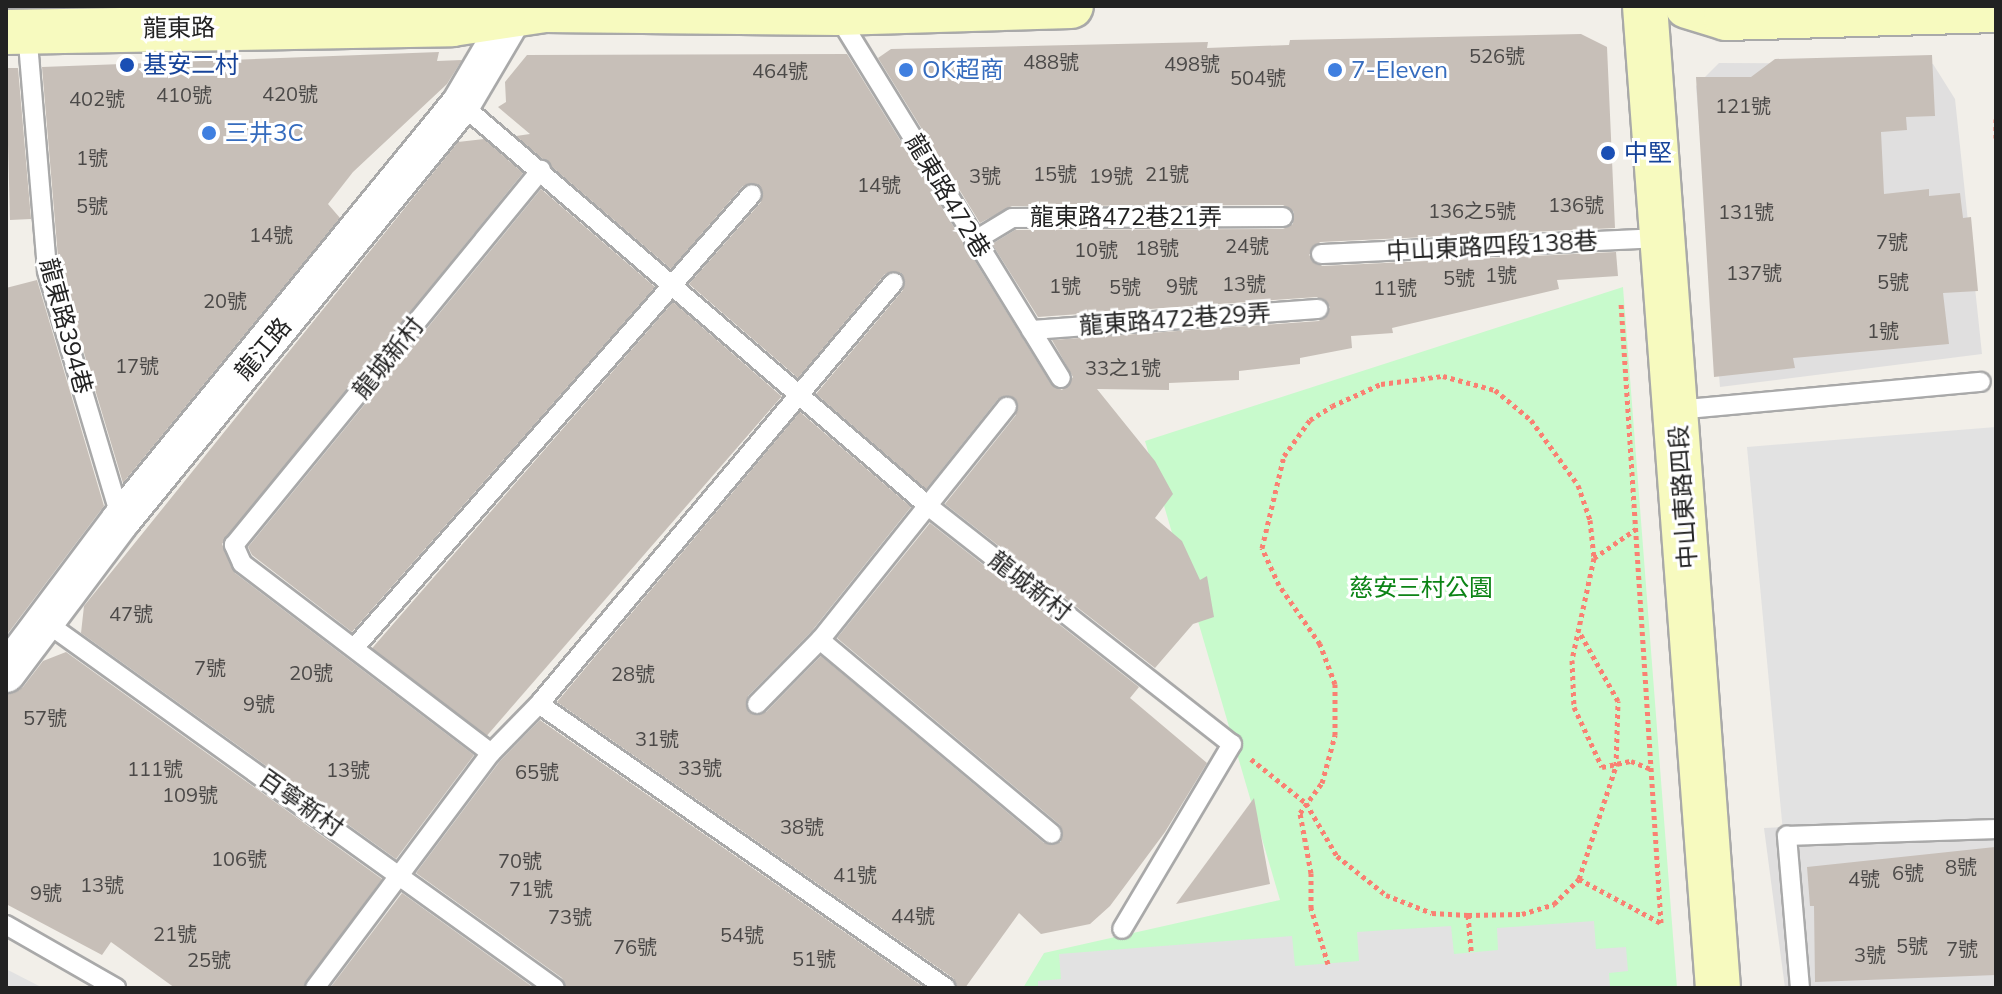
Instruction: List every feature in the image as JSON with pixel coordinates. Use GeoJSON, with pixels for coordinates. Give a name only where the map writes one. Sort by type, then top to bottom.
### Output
{"type":"FeatureCollection","features":[{"type":"Feature","properties":{"kind":"street","name":"龍東路"},"geometry":{"type":"LineString","coordinates":[[16,31],[271,16],[529,10],[1071,6]]}},
{"type":"Feature","properties":{"kind":"street","name":"中山東路四段"},"geometry":{"type":"LineString","coordinates":[[1645,6],[1718,988]]}},
{"type":"Feature","properties":{"kind":"street"},"geometry":{"type":"LineString","coordinates":[[1687,6],[1726,18],[1996,10]]}},
{"type":"Feature","properties":{"kind":"street","name":"龍江路"},"geometry":{"type":"LineString","coordinates":[[6,673],[121,520],[461,104],[529,10]]}},
{"type":"Feature","properties":{"kind":"lane","name":"龍東路472巷"},"geometry":{"type":"LineString","coordinates":[[835,10],[974,241],[1061,378]]}},
{"type":"Feature","properties":{"kind":"lane","name":"龍東路394巷"},"geometry":{"type":"LineString","coordinates":[[16,31],[47,271],[121,520]]}},
{"type":"Feature","properties":{"kind":"lane","name":"龍城新村"},"geometry":{"type":"LineString","coordinates":[[461,104],[928,506],[1232,744]]}},
{"type":"Feature","properties":{"kind":"lane","name":"龍城新村"},"geometry":{"type":"LineString","coordinates":[[355,647],[242,563],[234,545],[541,170]]}},
{"type":"Feature","properties":{"kind":"lane"},"geometry":{"type":"LineString","coordinates":[[491,753],[355,647],[669,285],[752,194]]}},
{"type":"Feature","properties":{"kind":"lane","name":"龍東路472巷21弄"},"geometry":{"type":"LineString","coordinates":[[974,241],[1012,218],[1283,217]]}},
{"type":"Feature","properties":{"kind":"lane","name":"中山東路四段138巷"},"geometry":{"type":"LineString","coordinates":[[1321,254],[1663,238]]}},
{"type":"Feature","properties":{"kind":"lane"},"geometry":{"type":"LineString","coordinates":[[315,988],[398,871],[491,753],[539,704],[894,282]]}},
{"type":"Feature","properties":{"kind":"lane","name":"龍東路472巷29弄"},"geometry":{"type":"LineString","coordinates":[[1031,330],[1318,309]]}},
{"type":"Feature","properties":{"kind":"lane"},"geometry":{"type":"LineString","coordinates":[[1677,410],[1981,382]]}},
{"type":"Feature","properties":{"kind":"lane"},"geometry":{"type":"LineString","coordinates":[[757,704],[820,640],[1007,407]]}},
{"type":"Feature","properties":{"kind":"lane","name":"百寧新村"},"geometry":{"type":"LineString","coordinates":[[44,621],[398,871],[555,988]]}},
{"type":"Feature","properties":{"kind":"lane"},"geometry":{"type":"LineString","coordinates":[[820,640],[1052,834]]}},
{"type":"Feature","properties":{"kind":"lane"},"geometry":{"type":"LineString","coordinates":[[539,704],[946,988]]}},
{"type":"Feature","properties":{"kind":"lane"},"geometry":{"type":"LineString","coordinates":[[1122,929],[1232,744]]}},
{"type":"Feature","properties":{"kind":"lane"},"geometry":{"type":"LineString","coordinates":[[1800,988],[1787,836],[1996,829]]}},
{"type":"Feature","properties":{"kind":"lane"},"geometry":{"type":"LineString","coordinates":[[6,925],[116,988]]}},
{"type":"Feature","properties":{"kind":"path"},"geometry":{"type":"LineString","coordinates":[[1996,119],[1996,138]]}},
{"type":"Feature","properties":{"kind":"path"},"geometry":{"type":"LineString","coordinates":[[1579,879],[1661,923],[1621,303]]}},
{"type":"Feature","properties":{"kind":"path"},"geometry":{"type":"LineString","coordinates":[[1328,964],[1311,908],[1300,813],[1322,783],[1335,735],[1335,684],[1320,644],[1279,585],[1262,548],[1284,456],[1310,420],[1359,391],[1412,377],[1443,376],[1495,390],[1531,420],[1578,485],[1590,520],[1594,558],[1571,678],[1574,707],[1602,767],[1631,761],[1651,769]]}},
{"type":"Feature","properties":{"kind":"path"},"geometry":{"type":"LineString","coordinates":[[1594,558],[1636,529]]}},
{"type":"Feature","properties":{"kind":"path"},"geometry":{"type":"LineString","coordinates":[[1232,744],[1306,803],[1337,856],[1386,895],[1432,913],[1468,915],[1522,914],[1554,904],[1579,879],[1616,766],[1618,701],[1580,633]]}},
{"type":"Feature","properties":{"kind":"path"},"geometry":{"type":"LineString","coordinates":[[1468,915],[1471,953]]}},
{"type":"Feature","properties":{"kind":"shaded area"},"geometry":{"type":"Polygon","coordinates":[[[1719,63],[1933,64],[1955,99],[1982,354],[1720,387],[1696,86],[1719,63]]]}},
{"type":"Feature","properties":{"kind":"shaded area"},"geometry":{"type":"Polygon","coordinates":[[[1996,427],[1996,825],[1784,843],[1747,447],[1996,427]]]}},
{"type":"Feature","properties":{"kind":"shaded area"},"geometry":{"type":"Polygon","coordinates":[[[1996,818],[1996,988],[1785,988],[1764,828],[1996,818]]]}},
{"type":"Feature","properties":{"kind":"shaded area"},"geometry":{"type":"Polygon","coordinates":[[[1594,921],[1596,949],[1626,947],[1628,971],[1609,973],[1610,988],[1038,988],[1038,981],[1061,979],[1059,954],[1292,936],[1295,966],[1359,961],[1357,932],[1451,926],[1454,954],[1498,950],[1497,928],[1594,921]]]}},
{"type":"Feature","properties":{"kind":"shaded area"},"geometry":{"type":"Polygon","coordinates":[[[6,969],[43,988],[6,988],[6,969]]]}},
{"type":"Feature","properties":{"kind":"green space","name":"慈安三村公園"},"geometry":{"type":"Polygon","coordinates":[[[1623,287],[1677,988],[1023,988],[1044,953],[1280,900],[1145,441],[1623,287]]]}},
{"type":"Feature","properties":{"kind":"building"},"geometry":{"type":"Polygon","coordinates":[[[1581,34],[1607,47],[1615,228],[1320,242],[1309,255],[1322,266],[1616,252],[1618,276],[1557,280],[1559,289],[1392,328],[1393,333],[1351,336],[1352,348],[1300,358],[1300,364],[1239,371],[1239,380],[1169,383],[1169,390],[1097,389],[1155,461],[1173,494],[1155,518],[1182,541],[1200,580],[1207,576],[1214,617],[1193,624],[1155,668],[945,504],[1016,415],[1015,398],[998,399],[926,489],[816,394],[903,290],[902,273],[885,274],[798,378],[689,284],[761,202],[760,186],[743,186],[671,269],[516,136],[530,134],[498,107],[506,102],[505,82],[527,55],[847,54],[1051,384],[1062,390],[1073,377],[1052,340],[1319,321],[1330,307],[1317,297],[1038,317],[992,244],[1015,230],[1283,229],[1293,224],[1294,212],[1283,205],[1012,206],[980,223],[878,58],[891,49],[1208,42],[1207,48],[1289,45],[1290,40],[1581,34]]]}},
{"type":"Feature","properties":{"kind":"building"},"geometry":{"type":"Polygon","coordinates":[[[439,52],[437,61],[462,60],[447,84],[353,172],[328,204],[340,218],[123,483],[59,269],[42,67],[439,52]]]}},
{"type":"Feature","properties":{"kind":"building"},"geometry":{"type":"Polygon","coordinates":[[[1932,55],[1935,116],[1906,117],[1907,130],[1881,132],[1884,194],[1929,189],[1929,196],[1960,193],[1963,218],[1971,217],[1978,291],[1943,293],[1949,344],[1793,358],[1795,368],[1714,377],[1696,77],[1751,77],[1775,59],[1932,55]]]}},
{"type":"Feature","properties":{"kind":"building"},"geometry":{"type":"Polygon","coordinates":[[[6,68],[18,68],[31,219],[10,220],[6,68]]]}},
{"type":"Feature","properties":{"kind":"building"},"geometry":{"type":"Polygon","coordinates":[[[484,139],[523,173],[222,544],[235,573],[474,755],[396,859],[81,633],[84,606],[458,142],[484,139]]]}},
{"type":"Feature","properties":{"kind":"building"},"geometry":{"type":"Polygon","coordinates":[[[541,189],[655,287],[352,632],[252,555],[248,547],[541,189]]]}},
{"type":"Feature","properties":{"kind":"building"},"geometry":{"type":"Polygon","coordinates":[[[37,280],[104,506],[6,636],[6,288],[37,280]]]}},
{"type":"Feature","properties":{"kind":"building"},"geometry":{"type":"Polygon","coordinates":[[[673,302],[782,396],[481,743],[372,648],[673,302]]]}},
{"type":"Feature","properties":{"kind":"building"},"geometry":{"type":"Polygon","coordinates":[[[800,412],[911,507],[811,632],[748,696],[749,713],[766,712],[821,656],[1044,843],[1061,842],[1060,825],[837,638],[930,523],[1139,687],[1130,698],[1207,763],[1165,832],[1110,906],[1090,924],[1041,934],[1019,913],[965,988],[958,988],[953,978],[557,702],[800,412]]]}},
{"type":"Feature","properties":{"kind":"building"},"geometry":{"type":"Polygon","coordinates":[[[66,652],[382,879],[303,988],[175,988],[111,942],[102,955],[6,904],[6,695],[23,687],[43,661],[66,652]]]}},
{"type":"Feature","properties":{"kind":"building"},"geometry":{"type":"Polygon","coordinates":[[[540,720],[925,988],[567,988],[562,978],[416,873],[500,761],[540,720]]]}},
{"type":"Feature","properties":{"kind":"building"},"geometry":{"type":"Polygon","coordinates":[[[1254,798],[1270,884],[1176,904],[1254,798]]]}},
{"type":"Feature","properties":{"kind":"building"},"geometry":{"type":"Polygon","coordinates":[[[1995,847],[1996,975],[1815,982],[1814,906],[1810,906],[1807,867],[1995,847]]]}},
{"type":"Feature","properties":{"kind":"building"},"geometry":{"type":"Polygon","coordinates":[[[402,893],[534,988],[330,988],[402,893]]]}},
{"type":"Feature","properties":{"kind":"place","name":"基安二村"},"geometry":{"type":"Point","coordinates":[127,65]}},
{"type":"Feature","properties":{"kind":"place","name":"OK超商"},"geometry":{"type":"Point","coordinates":[906,70]}},
{"type":"Feature","properties":{"kind":"place","name":"7-Eleven"},"geometry":{"type":"Point","coordinates":[1335,70]}},
{"type":"Feature","properties":{"kind":"place","name":"三井3C"},"geometry":{"type":"Point","coordinates":[209,133]}},
{"type":"Feature","properties":{"kind":"place","name":"中堅"},"geometry":{"type":"Point","coordinates":[1608,153]}}]}
